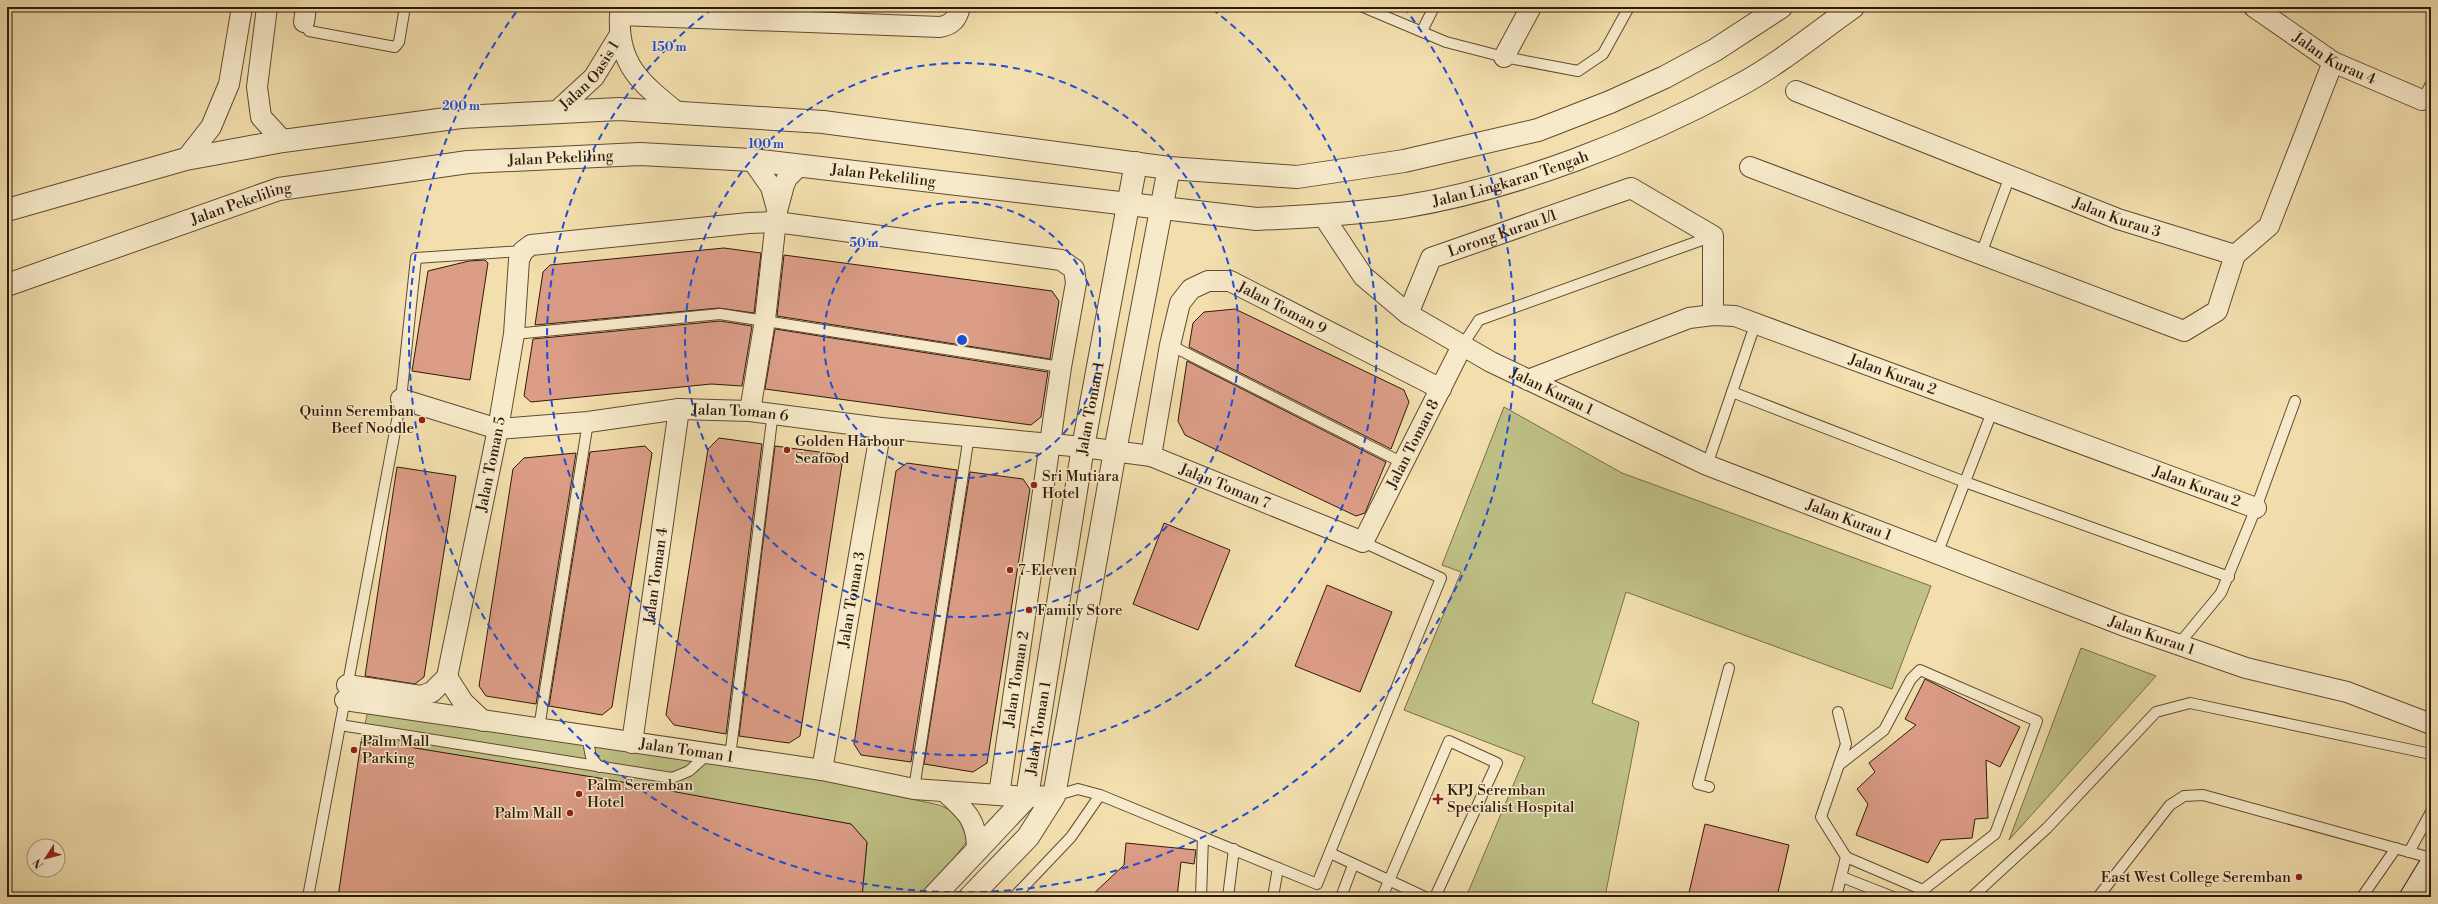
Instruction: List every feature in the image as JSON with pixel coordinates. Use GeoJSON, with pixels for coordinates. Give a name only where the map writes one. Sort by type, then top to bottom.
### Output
{"type":"FeatureCollection","features":[{"type":"Feature","properties":{"kind":"street"},"geometry":{"type":"LineString","coordinates":[[186,159],[211,127],[229,84],[242,7]]}},
{"type":"Feature","properties":{"kind":"street"},"geometry":{"type":"LineString","coordinates":[[267,7],[257,87],[261,118],[283,141]]}},
{"type":"Feature","properties":{"kind":"street","name":"Jalan Oasis 1"},"geometry":{"type":"LineString","coordinates":[[678,113],[647,88],[630,66],[619,36],[617,11],[862,16],[940,27],[949,25],[953,22],[960,7]]}},
{"type":"Feature","properties":{"kind":"street"},"geometry":{"type":"LineString","coordinates":[[1504,57],[1531,7]]}},
{"type":"Feature","properties":{"kind":"street"},"geometry":{"type":"LineString","coordinates":[[7,210],[186,159],[283,141],[461,117],[619,110],[823,122],[1169,168],[1297,177],[1404,160],[1538,130],[1610,102],[1665,77],[1715,50],[1781,7]]}},
{"type":"Feature","properties":{"kind":"street","name":"Jalan Lingkaran Tengah"},"geometry":{"type":"LineString","coordinates":[[1129,206],[1257,219],[1324,217],[1403,206],[1482,188],[1557,166],[1624,140],[1738,86],[1774,64],[1853,7]]}},
{"type":"Feature","properties":{"kind":"street","name":"Jalan Kurau 4"},"geometry":{"type":"LineString","coordinates":[[2254,7],[2333,62],[2426,92]]}},
{"type":"Feature","properties":{"kind":"street","name":"Jalan Oasis 1"},"geometry":{"type":"LineString","coordinates":[[556,112],[594,77],[619,36]]}},
{"type":"Feature","properties":{"kind":"street"},"geometry":{"type":"LineString","coordinates":[[1750,167],[2184,331],[2217,311],[2235,255],[2269,226],[2333,62]]}},
{"type":"Feature","properties":{"kind":"street","name":"Jalan Kurau 3"},"geometry":{"type":"LineString","coordinates":[[1796,91],[2118,218],[2235,255]]}},
{"type":"Feature","properties":{"kind":"street","name":"Jalan Pekeliling"},"geometry":{"type":"LineString","coordinates":[[7,285],[279,189],[468,162],[640,154],[752,160],[1129,206]]}},
{"type":"Feature","properties":{"kind":"street"},"geometry":{"type":"LineString","coordinates":[[752,160],[771,187],[777,217]]}},
{"type":"Feature","properties":{"kind":"street","name":"Jalan Toman 1"},"geometry":{"type":"LineString","coordinates":[[933,897],[1027,797],[1083,447],[1136,163]]}},
{"type":"Feature","properties":{"kind":"street"},"geometry":{"type":"LineString","coordinates":[[750,411],[765,320],[777,217],[787,178],[800,166]]}},
{"type":"Feature","properties":{"kind":"street","name":"Jalan Toman 1"},"geometry":{"type":"LineString","coordinates":[[970,897],[1028,837],[1054,796],[1115,451],[1169,168]]}},
{"type":"Feature","properties":{"kind":"street","name":"Lorong Kurau 1/1"},"geometry":{"type":"LineString","coordinates":[[1408,314],[1431,258],[1631,188],[1713,236]]}},
{"type":"Feature","properties":{"kind":"street","name":"Jalan Toman 2"},"geometry":{"type":"LineString","coordinates":[[523,251],[531,245],[749,223],[777,217],[1061,260],[1074,269],[1076,283],[1061,366],[1051,444],[999,795]]}},
{"type":"Feature","properties":{"kind":"street","name":"Jalan Kurau 1"},"geometry":{"type":"LineString","coordinates":[[1324,217],[1362,276],[1408,314],[1462,346],[1528,380],[1707,465],[2178,645],[2246,668],[2347,692],[2431,724]]}},
{"type":"Feature","properties":{"kind":"street"},"geometry":{"type":"LineString","coordinates":[[1713,236],[1713,315]]}},
{"type":"Feature","properties":{"kind":"street","name":"Jalan Toman 5"},"geometry":{"type":"LineString","coordinates":[[447,677],[498,429],[514,334],[518,260],[523,251]]}},
{"type":"Feature","properties":{"kind":"street","name":"Jalan Toman 9"},"geometry":{"type":"LineString","coordinates":[[1151,456],[1170,345],[1180,303],[1191,288],[1208,281],[1230,281],[1441,388]]}},
{"type":"Feature","properties":{"kind":"street","name":"Jalan Kurau 2"},"geometry":{"type":"LineString","coordinates":[[1528,380],[1689,318],[1713,315],[1735,316],[1755,325],[2256,508]]}},
{"type":"Feature","properties":{"kind":"street","name":"Jalan Toman 8"},"geometry":{"type":"LineString","coordinates":[[1363,542],[1462,346]]}},
{"type":"Feature","properties":{"kind":"street","name":"Jalan Toman 6"},"geometry":{"type":"LineString","coordinates":[[401,399],[498,429],[588,422],[679,409],[750,411],[773,412],[881,428],[1083,447]]}},
{"type":"Feature","properties":{"kind":"street","name":"Jalan Toman 4"},"geometry":{"type":"LineString","coordinates":[[632,743],[679,409]]}},
{"type":"Feature","properties":{"kind":"street","name":"Jalan Toman 3"},"geometry":{"type":"LineString","coordinates":[[822,770],[881,428]]}},
{"type":"Feature","properties":{"kind":"street","name":"Jalan Toman 7"},"geometry":{"type":"LineString","coordinates":[[1083,447],[1151,456],[1363,542]]}},
{"type":"Feature","properties":{"kind":"street"},"geometry":{"type":"LineString","coordinates":[[1017,675],[1046,678]]}},
{"type":"Feature","properties":{"kind":"street"},"geometry":{"type":"LineString","coordinates":[[346,693],[421,696],[432,692],[447,677],[463,702],[483,721]]}},
{"type":"Feature","properties":{"kind":"street","name":"Jalan Toman 1"},"geometry":{"type":"LineString","coordinates":[[346,693],[483,721],[822,770],[914,789],[1027,797],[1054,796]]}},
{"type":"Feature","properties":{"kind":"street"},"geometry":{"type":"LineString","coordinates":[[944,791],[972,819],[977,837],[977,849]]}},
{"type":"Feature","properties":{"kind":"street"},"geometry":{"type":"LineString","coordinates":[[2411,897],[2431,864]]}},
{"type":"Feature","properties":{"kind":"lane"},"geometry":{"type":"LineString","coordinates":[[305,14],[309,31],[395,47],[400,42],[405,7]]}},
{"type":"Feature","properties":{"kind":"lane"},"geometry":{"type":"LineString","coordinates":[[1363,7],[1446,42],[1504,57],[1578,71],[1603,54],[1630,7]]}},
{"type":"Feature","properties":{"kind":"lane"},"geometry":{"type":"LineString","coordinates":[[1422,31],[1434,7]]}},
{"type":"Feature","properties":{"kind":"lane"},"geometry":{"type":"LineString","coordinates":[[1981,254],[2010,176]]}},
{"type":"Feature","properties":{"kind":"lane"},"geometry":{"type":"LineString","coordinates":[[1462,346],[1479,320],[1713,236]]}},
{"type":"Feature","properties":{"kind":"lane"},"geometry":{"type":"LineString","coordinates":[[308,897],[401,399],[416,258],[523,251]]}},
{"type":"Feature","properties":{"kind":"lane"},"geometry":{"type":"LineString","coordinates":[[514,334],[720,314],[1061,366]]}},
{"type":"Feature","properties":{"kind":"lane"},"geometry":{"type":"LineString","coordinates":[[1707,465],[1755,325]]}},
{"type":"Feature","properties":{"kind":"lane"},"geometry":{"type":"LineString","coordinates":[[1170,345],[1403,463]]}},
{"type":"Feature","properties":{"kind":"lane"},"geometry":{"type":"LineString","coordinates":[[1732,392],[1965,482],[2229,577]]}},
{"type":"Feature","properties":{"kind":"lane"},"geometry":{"type":"LineString","coordinates":[[2178,645],[2212,606],[2229,577],[2295,401]]}},
{"type":"Feature","properties":{"kind":"lane"},"geometry":{"type":"LineString","coordinates":[[730,757],[773,412]]}},
{"type":"Feature","properties":{"kind":"lane"},"geometry":{"type":"LineString","coordinates":[[1937,554],[1992,412]]}},
{"type":"Feature","properties":{"kind":"lane"},"geometry":{"type":"LineString","coordinates":[[539,728],[588,422]]}},
{"type":"Feature","properties":{"kind":"lane"},"geometry":{"type":"LineString","coordinates":[[914,789],[969,436]]}},
{"type":"Feature","properties":{"kind":"lane"},"geometry":{"type":"LineString","coordinates":[[1054,796],[1078,789],[1100,795],[1317,884],[1441,578],[1363,542]]}},
{"type":"Feature","properties":{"kind":"lane"},"geometry":{"type":"LineString","coordinates":[[1709,787],[1698,784],[1729,668]]}},
{"type":"Feature","properties":{"kind":"lane"},"geometry":{"type":"LineString","coordinates":[[1838,712],[1846,744],[1821,817],[1846,857],[1920,894],[1995,834],[2037,722],[1920,670],[1911,679],[1884,730],[1839,765]]}},
{"type":"Feature","properties":{"kind":"lane"},"geometry":{"type":"LineString","coordinates":[[1972,897],[2047,828],[2156,712],[2190,703],[2431,754]]}},
{"type":"Feature","properties":{"kind":"lane"},"geometry":{"type":"LineString","coordinates":[[340,725],[672,778],[689,771],[709,753]]}},
{"type":"Feature","properties":{"kind":"lane"},"geometry":{"type":"LineString","coordinates":[[587,736],[591,757],[599,767]]}},
{"type":"Feature","properties":{"kind":"lane"},"geometry":{"type":"LineString","coordinates":[[1382,897],[1449,741],[1497,763],[1435,897]]}},
{"type":"Feature","properties":{"kind":"lane"},"geometry":{"type":"LineString","coordinates":[[1014,897],[1071,838],[1100,795]]}},
{"type":"Feature","properties":{"kind":"lane"},"geometry":{"type":"LineString","coordinates":[[2098,897],[2170,805],[2184,796],[2203,795],[2431,858]]}},
{"type":"Feature","properties":{"kind":"lane"},"geometry":{"type":"LineString","coordinates":[[2409,852],[2431,812]]}},
{"type":"Feature","properties":{"kind":"lane"},"geometry":{"type":"LineString","coordinates":[[1201,897],[1204,837]]}},
{"type":"Feature","properties":{"kind":"lane"},"geometry":{"type":"LineString","coordinates":[[2362,897],[2396,848]]}},
{"type":"Feature","properties":{"kind":"lane"},"geometry":{"type":"LineString","coordinates":[[1228,897],[1234,849]]}},
{"type":"Feature","properties":{"kind":"lane"},"geometry":{"type":"LineString","coordinates":[[1330,853],[1353,865],[1425,897]]}},
{"type":"Feature","properties":{"kind":"lane"},"geometry":{"type":"LineString","coordinates":[[1836,897],[1846,857]]}},
{"type":"Feature","properties":{"kind":"lane"},"geometry":{"type":"LineString","coordinates":[[1341,897],[1353,865]]}},
{"type":"Feature","properties":{"kind":"lane"},"geometry":{"type":"LineString","coordinates":[[1273,897],[1278,868]]}},
{"type":"Feature","properties":{"kind":"lane"},"geometry":{"type":"LineString","coordinates":[[1842,876],[1893,897]]}},
{"type":"Feature","properties":{"kind":"green space"},"geometry":{"type":"Polygon","coordinates":[[[1504,407],[1622,473],[1931,586],[1892,689],[1626,592],[1592,703],[1639,722],[1605,897],[1466,897],[1525,757],[1404,710],[1461,572],[1442,565],[1504,407]]]}},
{"type":"Feature","properties":{"kind":"green space"},"geometry":{"type":"Polygon","coordinates":[[[2081,648],[2156,676],[2009,840],[2081,648]]]}},
{"type":"Feature","properties":{"kind":"green space"},"geometry":{"type":"Polygon","coordinates":[[[369,706],[726,759],[939,805],[957,813],[969,838],[926,897],[862,897],[867,843],[851,824],[409,747],[361,742],[369,706]]]}},
{"type":"Feature","properties":{"kind":"building"},"geometry":{"type":"Polygon","coordinates":[[[724,248],[761,253],[754,313],[719,308],[535,325],[543,272],[550,265],[724,248]]]}},
{"type":"Feature","properties":{"kind":"building"},"geometry":{"type":"Polygon","coordinates":[[[784,255],[1052,291],[1059,301],[1050,359],[777,316],[784,255]]]}},
{"type":"Feature","properties":{"kind":"building"},"geometry":{"type":"Polygon","coordinates":[[[485,260],[488,263],[470,380],[412,371],[428,271],[469,261],[485,260]]]}},
{"type":"Feature","properties":{"kind":"building"},"geometry":{"type":"Polygon","coordinates":[[[1235,309],[1404,390],[1409,402],[1391,449],[1189,347],[1193,323],[1204,312],[1235,309]]]}},
{"type":"Feature","properties":{"kind":"building"},"geometry":{"type":"Polygon","coordinates":[[[720,321],[752,326],[742,386],[711,384],[531,402],[524,396],[533,339],[720,321]]]}},
{"type":"Feature","properties":{"kind":"building"},"geometry":{"type":"Polygon","coordinates":[[[775,329],[1048,372],[1041,417],[1031,425],[765,389],[775,329]]]}},
{"type":"Feature","properties":{"kind":"building"},"geometry":{"type":"Polygon","coordinates":[[[1187,361],[1386,462],[1365,513],[1356,516],[1185,435],[1178,421],[1187,361]]]}},
{"type":"Feature","properties":{"kind":"building"},"geometry":{"type":"Polygon","coordinates":[[[719,438],[762,444],[726,734],[674,725],[666,715],[708,449],[719,438]]]}},
{"type":"Feature","properties":{"kind":"building"},"geometry":{"type":"Polygon","coordinates":[[[645,446],[652,453],[612,707],[602,715],[549,706],[590,452],[645,446]]]}},
{"type":"Feature","properties":{"kind":"building"},"geometry":{"type":"Polygon","coordinates":[[[775,446],[834,454],[842,464],[800,736],[789,743],[739,736],[775,446]]]}},
{"type":"Feature","properties":{"kind":"building"},"geometry":{"type":"Polygon","coordinates":[[[576,453],[536,704],[486,696],[479,686],[513,469],[524,458],[576,453]]]}},
{"type":"Feature","properties":{"kind":"building"},"geometry":{"type":"Polygon","coordinates":[[[907,463],[957,470],[911,762],[861,755],[854,744],[896,471],[907,463]]]}},
{"type":"Feature","properties":{"kind":"building"},"geometry":{"type":"Polygon","coordinates":[[[397,467],[456,476],[424,677],[415,684],[365,676],[397,467]]]}},
{"type":"Feature","properties":{"kind":"building"},"geometry":{"type":"Polygon","coordinates":[[[970,472],[1023,479],[1030,489],[987,763],[973,772],[924,764],[970,472]]]}},
{"type":"Feature","properties":{"kind":"building"},"geometry":{"type":"Polygon","coordinates":[[[1164,523],[1230,550],[1198,630],[1133,604],[1164,523]]]}},
{"type":"Feature","properties":{"kind":"building"},"geometry":{"type":"Polygon","coordinates":[[[1327,585],[1392,612],[1360,692],[1295,666],[1327,585]]]}},
{"type":"Feature","properties":{"kind":"building"},"geometry":{"type":"Polygon","coordinates":[[[1925,679],[2020,727],[2000,767],[1986,760],[1988,818],[1975,819],[1972,838],[1941,840],[1928,863],[1856,835],[1868,804],[1857,789],[1875,772],[1869,763],[1916,725],[1905,719],[1925,679]]]}},
{"type":"Feature","properties":{"kind":"building","name":"Palm Mall"},"geometry":{"type":"Polygon","coordinates":[[[361,742],[409,747],[605,779],[851,824],[867,842],[862,897],[338,897],[361,742]]]}},
{"type":"Feature","properties":{"kind":"building"},"geometry":{"type":"Polygon","coordinates":[[[1705,824],[1789,845],[1777,897],[1688,897],[1705,824]]]}},
{"type":"Feature","properties":{"kind":"building"},"geometry":{"type":"Polygon","coordinates":[[[1126,843],[1196,850],[1194,864],[1181,862],[1177,897],[1090,897],[1124,865],[1126,843]]]}},
{"type":"Feature","properties":{"kind":"place","name":"Quinn Seremban Beef Noodle"},"geometry":{"type":"Point","coordinates":[422,420]}},
{"type":"Feature","properties":{"kind":"place","name":"Golden Harbour Seafood"},"geometry":{"type":"Point","coordinates":[787,450]}},
{"type":"Feature","properties":{"kind":"place","name":"Sri Mutiara Hotel"},"geometry":{"type":"Point","coordinates":[1034,485]}},
{"type":"Feature","properties":{"kind":"place","name":"7-Eleven"},"geometry":{"type":"Point","coordinates":[1010,570]}},
{"type":"Feature","properties":{"kind":"place","name":"Family Store"},"geometry":{"type":"Point","coordinates":[1029,610]}},
{"type":"Feature","properties":{"kind":"place","name":"Palm Mall Parking"},"geometry":{"type":"Point","coordinates":[354,750]}},
{"type":"Feature","properties":{"kind":"place","name":"Palm Seremban Hotel"},"geometry":{"type":"Point","coordinates":[579,794]}},
{"type":"Feature","properties":{"kind":"place","name":"KPJ Seremban Specialist Hospital"},"geometry":{"type":"Point","coordinates":[1438,799]}},
{"type":"Feature","properties":{"kind":"place","name":"Palm Mall"},"geometry":{"type":"Point","coordinates":[570,813]}},
{"type":"Feature","properties":{"kind":"place","name":"East West College Seremban"},"geometry":{"type":"Point","coordinates":[2299,877]}}]}
